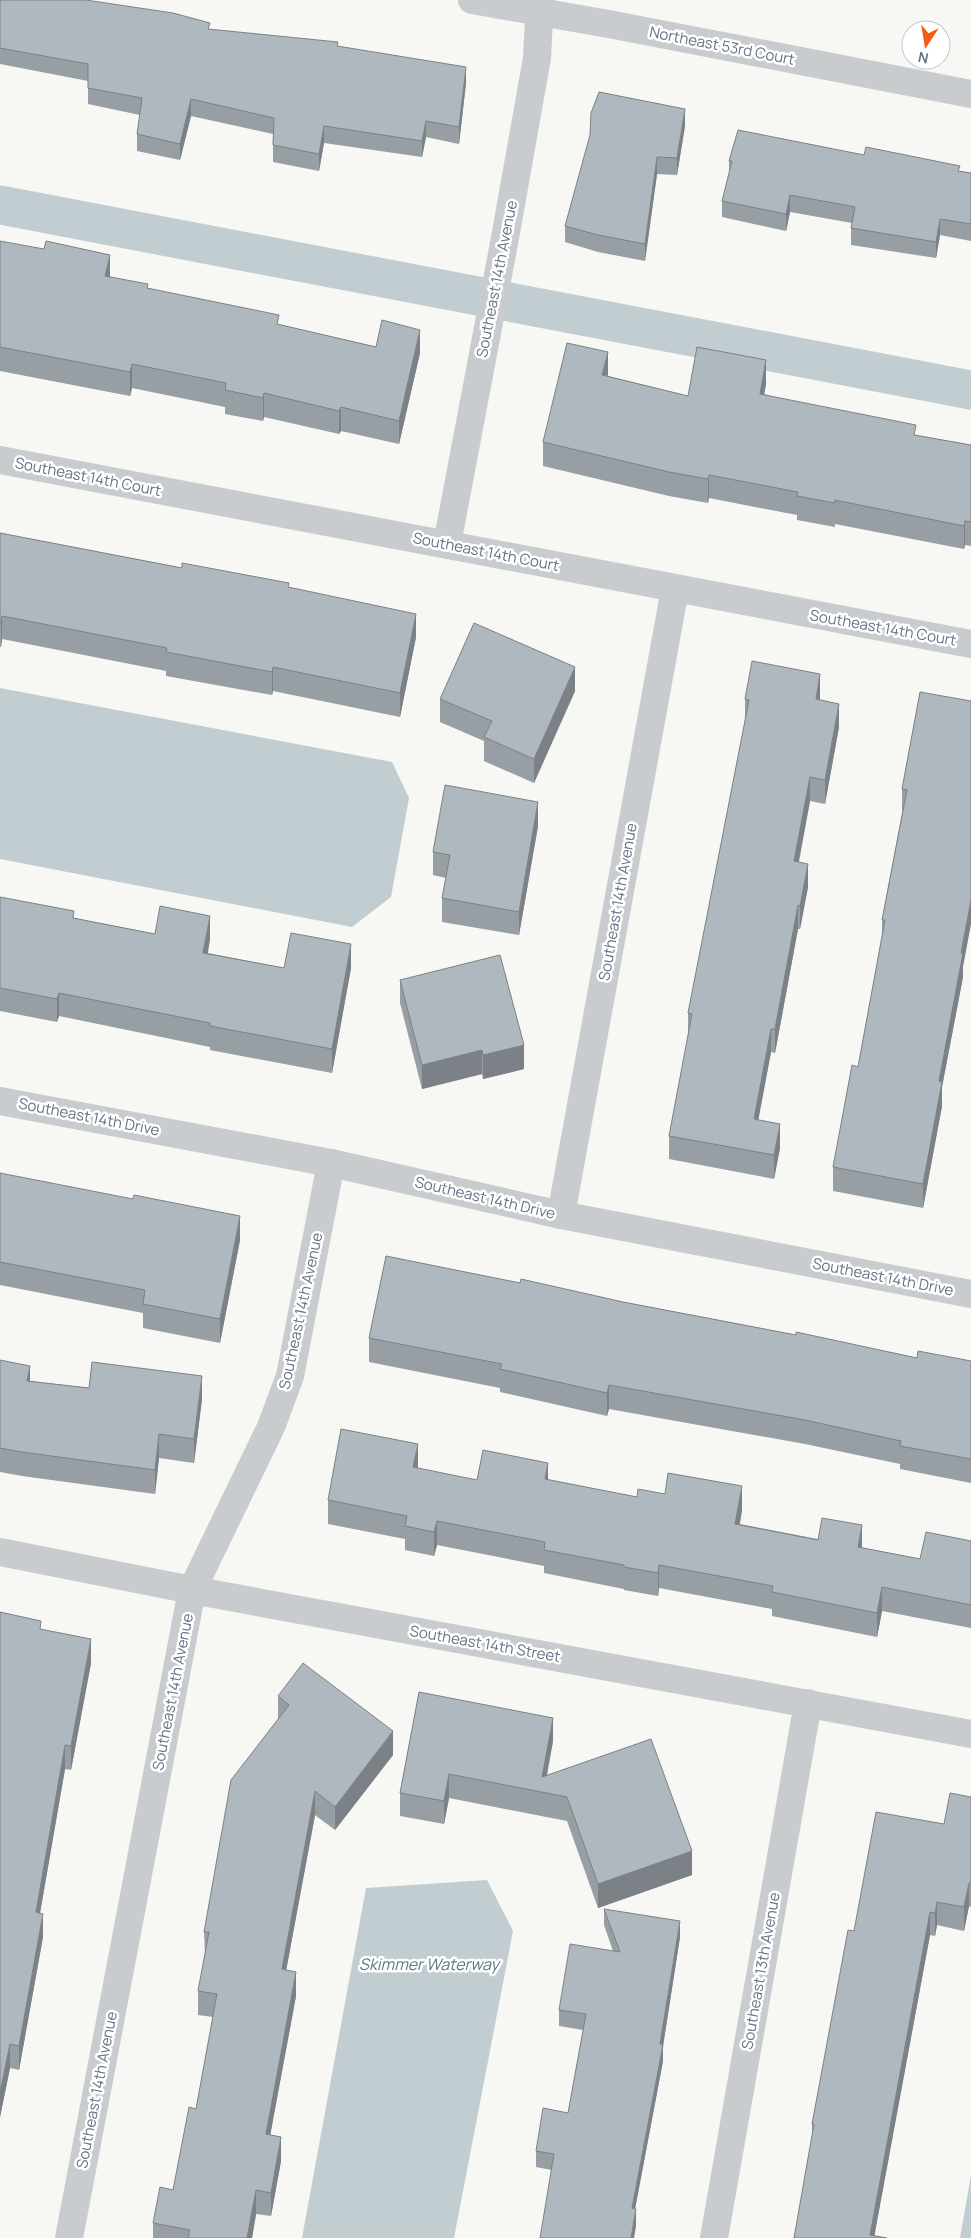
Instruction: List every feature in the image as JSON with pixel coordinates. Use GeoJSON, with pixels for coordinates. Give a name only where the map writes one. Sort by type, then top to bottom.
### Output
{"type":"FeatureCollection","features":[{"type":"Feature","properties":{"kind":"street","name":"Northeast 53rd Court"},"geometry":{"type":"LineString","coordinates":[[472,0],[540,6],[971,94]]}},
{"type":"Feature","properties":{"kind":"street","name":"Southeast 14th Avenue"},"geometry":{"type":"LineString","coordinates":[[447,544],[506,238],[536,58],[540,6]]}},
{"type":"Feature","properties":{"kind":"street","name":"Southeast 14th Court"},"geometry":{"type":"LineString","coordinates":[[0,460],[971,644]]}},
{"type":"Feature","properties":{"kind":"street","name":"Southeast 14th Avenue"},"geometry":{"type":"LineString","coordinates":[[561,1215],[675,589]]}},
{"type":"Feature","properties":{"kind":"street","name":"Southeast 14th Drive"},"geometry":{"type":"LineString","coordinates":[[0,1101],[331,1163],[561,1215],[971,1294]]}},
{"type":"Feature","properties":{"kind":"street","name":"Southeast 14th Avenue"},"geometry":{"type":"LineString","coordinates":[[69,2238],[192,1590],[271,1427],[290,1376],[331,1163]]}},
{"type":"Feature","properties":{"kind":"street","name":"Southeast 14th Street"},"geometry":{"type":"LineString","coordinates":[[0,1552],[192,1590],[971,1734]]}},
{"type":"Feature","properties":{"kind":"street","name":"Southeast 13th Avenue"},"geometry":{"type":"LineString","coordinates":[[714,2238],[808,1703]]}},
{"type":"Feature","properties":{"kind":"water"},"geometry":{"type":"Polygon","coordinates":[[[0,688],[392,762],[409,798],[391,897],[352,927],[0,859],[0,688]]]}},
{"type":"Feature","properties":{"kind":"water","name":"Skimmer Waterway"},"geometry":{"type":"Polygon","coordinates":[[[487,1880],[513,1931],[454,2238],[302,2238],[366,1888],[487,1880]]]}},
{"type":"Feature","properties":{"kind":"water"},"geometry":{"type":"Polygon","coordinates":[[[971,2175],[971,2238],[960,2238],[971,2175]]]}},
{"type":"Feature","properties":{"kind":"building"},"geometry":{"type":"Polygon","coordinates":[[[0,0],[86,0],[173,13],[210,23],[208,29],[338,42],[337,46],[466,67],[459,127],[426,121],[422,141],[324,126],[319,154],[273,145],[274,118],[191,99],[180,144],[137,134],[142,98],[88,88],[88,64],[0,48],[0,0]]]}},
{"type":"Feature","properties":{"kind":"building"},"geometry":{"type":"Polygon","coordinates":[[[599,92],[685,109],[677,158],[657,157],[645,244],[598,235],[565,226],[590,135],[591,113],[599,92]]]}},
{"type":"Feature","properties":{"kind":"building"},"geometry":{"type":"Polygon","coordinates":[[[738,130],[864,155],[866,147],[960,166],[958,171],[971,173],[971,224],[940,219],[936,242],[851,228],[855,207],[790,195],[786,214],[722,201],[732,161],[729,161],[738,130]]]}},
{"type":"Feature","properties":{"kind":"building"},"geometry":{"type":"Polygon","coordinates":[[[0,241],[44,249],[46,241],[110,255],[105,276],[148,284],[147,288],[279,315],[277,324],[376,347],[382,320],[420,330],[399,421],[341,407],[339,411],[264,393],[263,398],[225,390],[226,383],[132,364],[130,372],[0,347],[0,241]]]}},
{"type":"Feature","properties":{"kind":"building"},"geometry":{"type":"Polygon","coordinates":[[[567,343],[608,352],[602,375],[688,396],[697,347],[766,360],[760,394],[916,425],[914,435],[971,445],[971,522],[965,521],[964,526],[835,500],[835,503],[797,496],[798,492],[709,475],[708,479],[669,472],[543,442],[567,343]]]}},
{"type":"Feature","properties":{"kind":"building"},"geometry":{"type":"Polygon","coordinates":[[[0,533],[182,568],[182,563],[289,583],[288,587],[416,614],[400,693],[273,667],[272,672],[166,652],[167,648],[2,616],[0,623],[0,533]]]}},
{"type":"Feature","properties":{"kind":"building"},"geometry":{"type":"Polygon","coordinates":[[[474,623],[575,667],[534,759],[484,737],[492,721],[440,699],[474,623]]]}},
{"type":"Feature","properties":{"kind":"building"},"geometry":{"type":"Polygon","coordinates":[[[752,661],[820,674],[816,699],[839,704],[825,780],[810,777],[794,861],[808,864],[800,906],[798,905],[775,1029],[771,1029],[754,1119],[780,1124],[774,1155],[669,1136],[692,1014],[688,1013],[749,700],[745,699],[752,661]]]}},
{"type":"Feature","properties":{"kind":"building"},"geometry":{"type":"Polygon","coordinates":[[[920,692],[971,701],[971,900],[939,1081],[942,1082],[923,1184],[833,1167],[852,1065],[858,1067],[885,920],[882,920],[907,790],[902,789],[920,692]]]}},
{"type":"Feature","properties":{"kind":"building"},"geometry":{"type":"Polygon","coordinates":[[[445,785],[538,802],[519,912],[442,898],[450,855],[433,852],[445,785]]]}},
{"type":"Feature","properties":{"kind":"building"},"geometry":{"type":"Polygon","coordinates":[[[0,897],[74,911],[73,918],[155,934],[160,906],[210,916],[203,953],[284,968],[291,933],[351,944],[332,1049],[210,1026],[210,1023],[59,993],[57,999],[0,988],[0,897]]]}},
{"type":"Feature","properties":{"kind":"building"},"geometry":{"type":"Polygon","coordinates":[[[500,955],[524,1045],[483,1055],[482,1050],[422,1065],[400,980],[500,955]]]}},
{"type":"Feature","properties":{"kind":"building"},"geometry":{"type":"Polygon","coordinates":[[[0,1173],[133,1199],[134,1195],[240,1216],[220,1319],[143,1304],[145,1290],[0,1262],[0,1173]]]}},
{"type":"Feature","properties":{"kind":"building"},"geometry":{"type":"Polygon","coordinates":[[[386,1256],[520,1283],[521,1279],[623,1302],[796,1335],[796,1332],[917,1358],[918,1351],[971,1361],[971,1459],[900,1446],[901,1441],[805,1420],[609,1385],[607,1393],[500,1369],[502,1364],[369,1338],[386,1256]]]}},
{"type":"Feature","properties":{"kind":"building"},"geometry":{"type":"Polygon","coordinates":[[[0,1360],[30,1366],[27,1381],[89,1388],[92,1362],[202,1376],[194,1439],[159,1434],[155,1470],[0,1448],[0,1360]]]}},
{"type":"Feature","properties":{"kind":"building"},"geometry":{"type":"Polygon","coordinates":[[[341,1429],[418,1444],[413,1467],[477,1480],[483,1450],[548,1463],[545,1479],[637,1497],[638,1489],[665,1494],[668,1473],[742,1486],[735,1524],[818,1540],[822,1518],[862,1525],[858,1547],[920,1559],[926,1532],[971,1541],[971,1605],[882,1587],[877,1613],[772,1592],[773,1586],[659,1565],[658,1573],[624,1567],[624,1565],[544,1550],[545,1542],[437,1521],[434,1532],[405,1526],[407,1516],[328,1500],[341,1429]]]}},
{"type":"Feature","properties":{"kind":"building"},"geometry":{"type":"Polygon","coordinates":[[[0,1612],[41,1621],[40,1629],[91,1639],[71,1746],[65,1745],[36,1912],[43,1914],[19,2046],[10,2044],[0,2093],[0,1612]]]}},
{"type":"Feature","properties":{"kind":"building"},"geometry":{"type":"Polygon","coordinates":[[[303,1663],[393,1731],[335,1807],[315,1791],[282,1969],[296,1972],[266,2134],[281,2137],[271,2193],[256,2190],[247,2238],[188,2238],[190,2230],[153,2223],[160,2187],[173,2190],[189,2107],[196,2109],[217,1994],[198,1991],[209,1932],[204,1932],[231,1780],[289,1705],[278,1696],[303,1663]]]}},
{"type":"Feature","properties":{"kind":"building"},"geometry":{"type":"Polygon","coordinates":[[[419,1692],[553,1718],[542,1777],[651,1739],[692,1851],[598,1884],[567,1797],[449,1774],[444,1801],[400,1793],[419,1692]]]}},
{"type":"Feature","properties":{"kind":"building"},"geometry":{"type":"Polygon","coordinates":[[[950,1793],[971,1797],[971,1883],[969,1883],[964,1907],[937,1902],[935,1913],[930,1912],[870,2235],[887,2238],[794,2238],[814,2124],[812,2124],[848,1930],[854,1931],[876,1812],[944,1824],[950,1793]]]}},
{"type":"Feature","properties":{"kind":"building"},"geometry":{"type":"Polygon","coordinates":[[[604,1909],[680,1921],[660,2044],[663,2045],[632,2208],[636,2209],[631,2238],[540,2238],[554,2154],[536,2151],[543,2108],[568,2113],[586,2014],[559,2010],[570,1944],[620,1952],[604,1909]]]}},
{"type":"Feature","properties":{"kind":"waterway"},"geometry":{"type":"LineString","coordinates":[[0,205],[971,390]]}}]}
